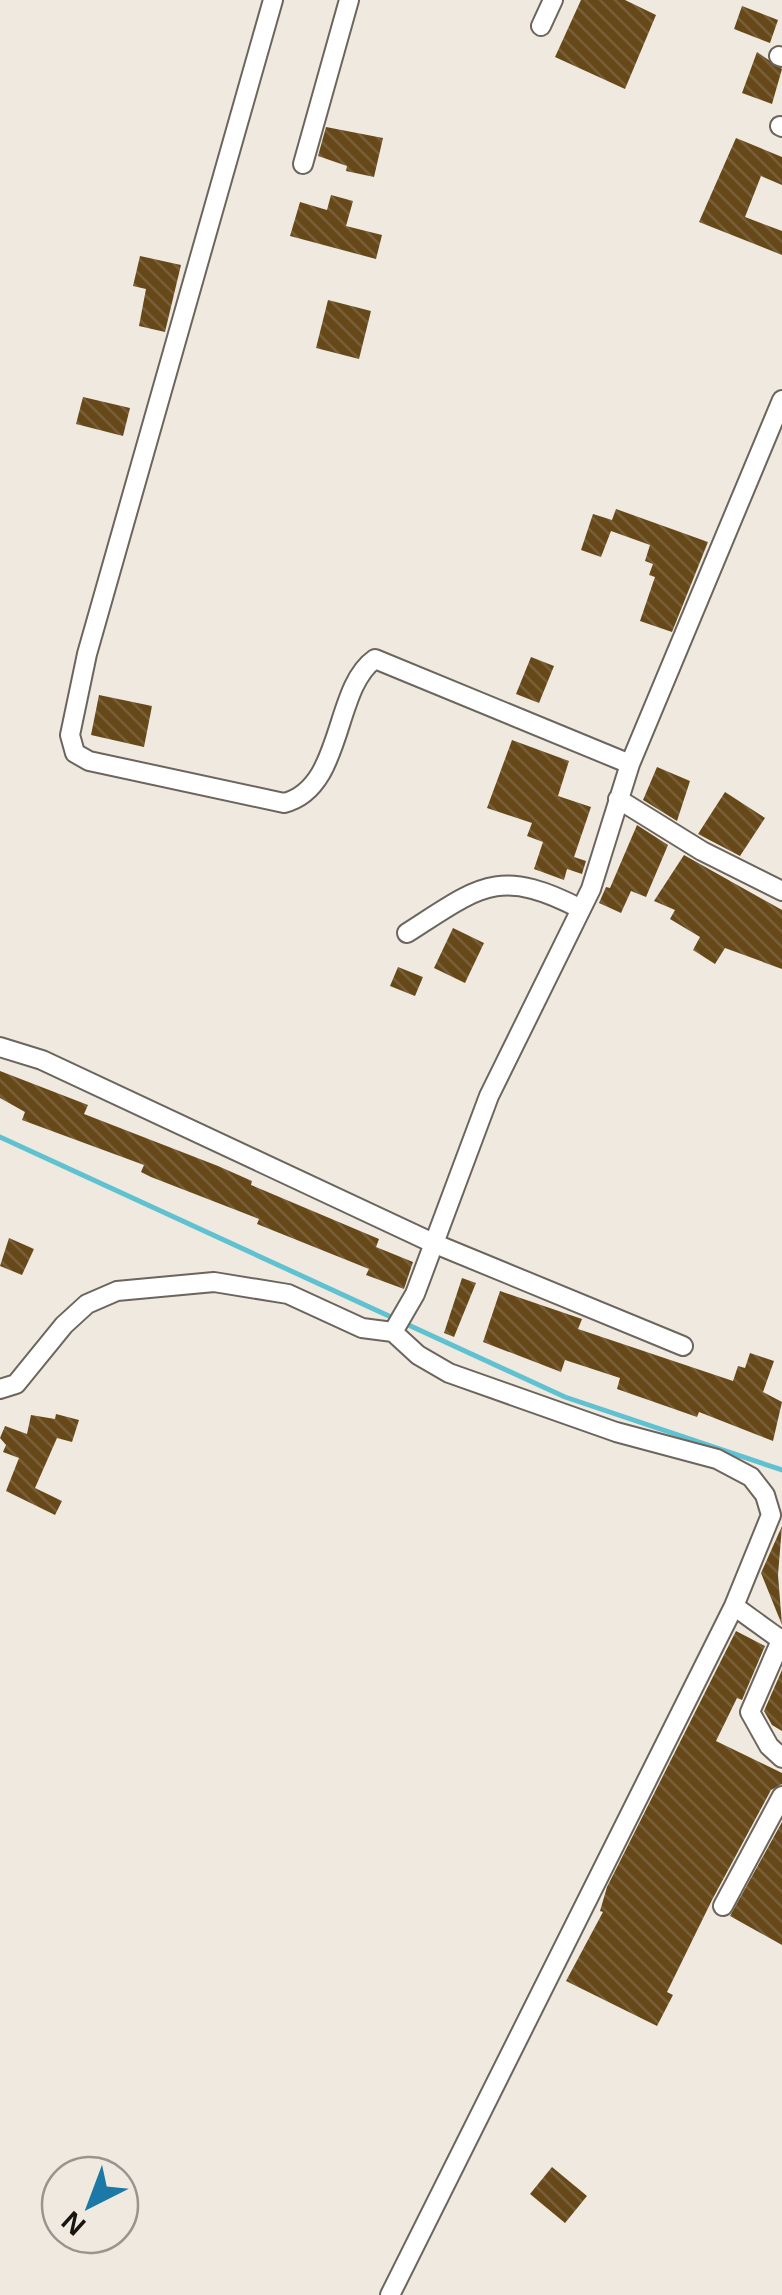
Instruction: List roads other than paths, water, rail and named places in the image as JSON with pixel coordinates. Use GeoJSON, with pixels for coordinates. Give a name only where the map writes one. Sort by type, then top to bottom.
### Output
{"type":"FeatureCollection","features":[{"type":"Feature","properties":{"kind":"street"},"geometry":{"type":"LineString","coordinates":[[273,0],[87,654],[70,736],[75,753],[90,761],[184,782],[284,803],[296,800],[309,790],[341,732],[362,672],[375,659],[630,764]]}},
{"type":"Feature","properties":{"kind":"street"},"geometry":{"type":"LineString","coordinates":[[303,164],[349,0]]}},
{"type":"Feature","properties":{"kind":"street"},"geometry":{"type":"LineString","coordinates":[[541,26],[552,0]]}},
{"type":"Feature","properties":{"kind":"street"},"geometry":{"type":"LineString","coordinates":[[397,1329],[489,1096],[581,910],[630,764],[782,400]]}},
{"type":"Feature","properties":{"kind":"street"},"geometry":{"type":"LineString","coordinates":[[618,799],[714,858],[782,892]]}},
{"type":"Feature","properties":{"kind":"street"},"geometry":{"type":"LineString","coordinates":[[408,933],[478,888],[492,884],[546,891],[581,910]]}},
{"type":"Feature","properties":{"kind":"street"},"geometry":{"type":"LineString","coordinates":[[0,1047],[42,1060],[432,1243],[684,1346]]}},
{"type":"Feature","properties":{"kind":"street"},"geometry":{"type":"LineString","coordinates":[[0,1389],[16,1384],[87,1304],[117,1291],[214,1282],[288,1294],[362,1328],[397,1329],[418,1355],[449,1373],[616,1432],[717,1460],[751,1477],[766,1496],[771,1515],[734,1606],[390,2295]]}},
{"type":"Feature","properties":{"kind":"street"},"geometry":{"type":"LineString","coordinates":[[734,1606],[781,1639],[750,1712],[769,1746],[782,1758]]}},
{"type":"Feature","properties":{"kind":"street"},"geometry":{"type":"LineString","coordinates":[[723,1906],[782,1796]]}},
{"type":"Feature","properties":{"kind":"waterway"},"geometry":{"type":"LineString","coordinates":[[0,1137],[565,1397],[782,1470]]}}]}
